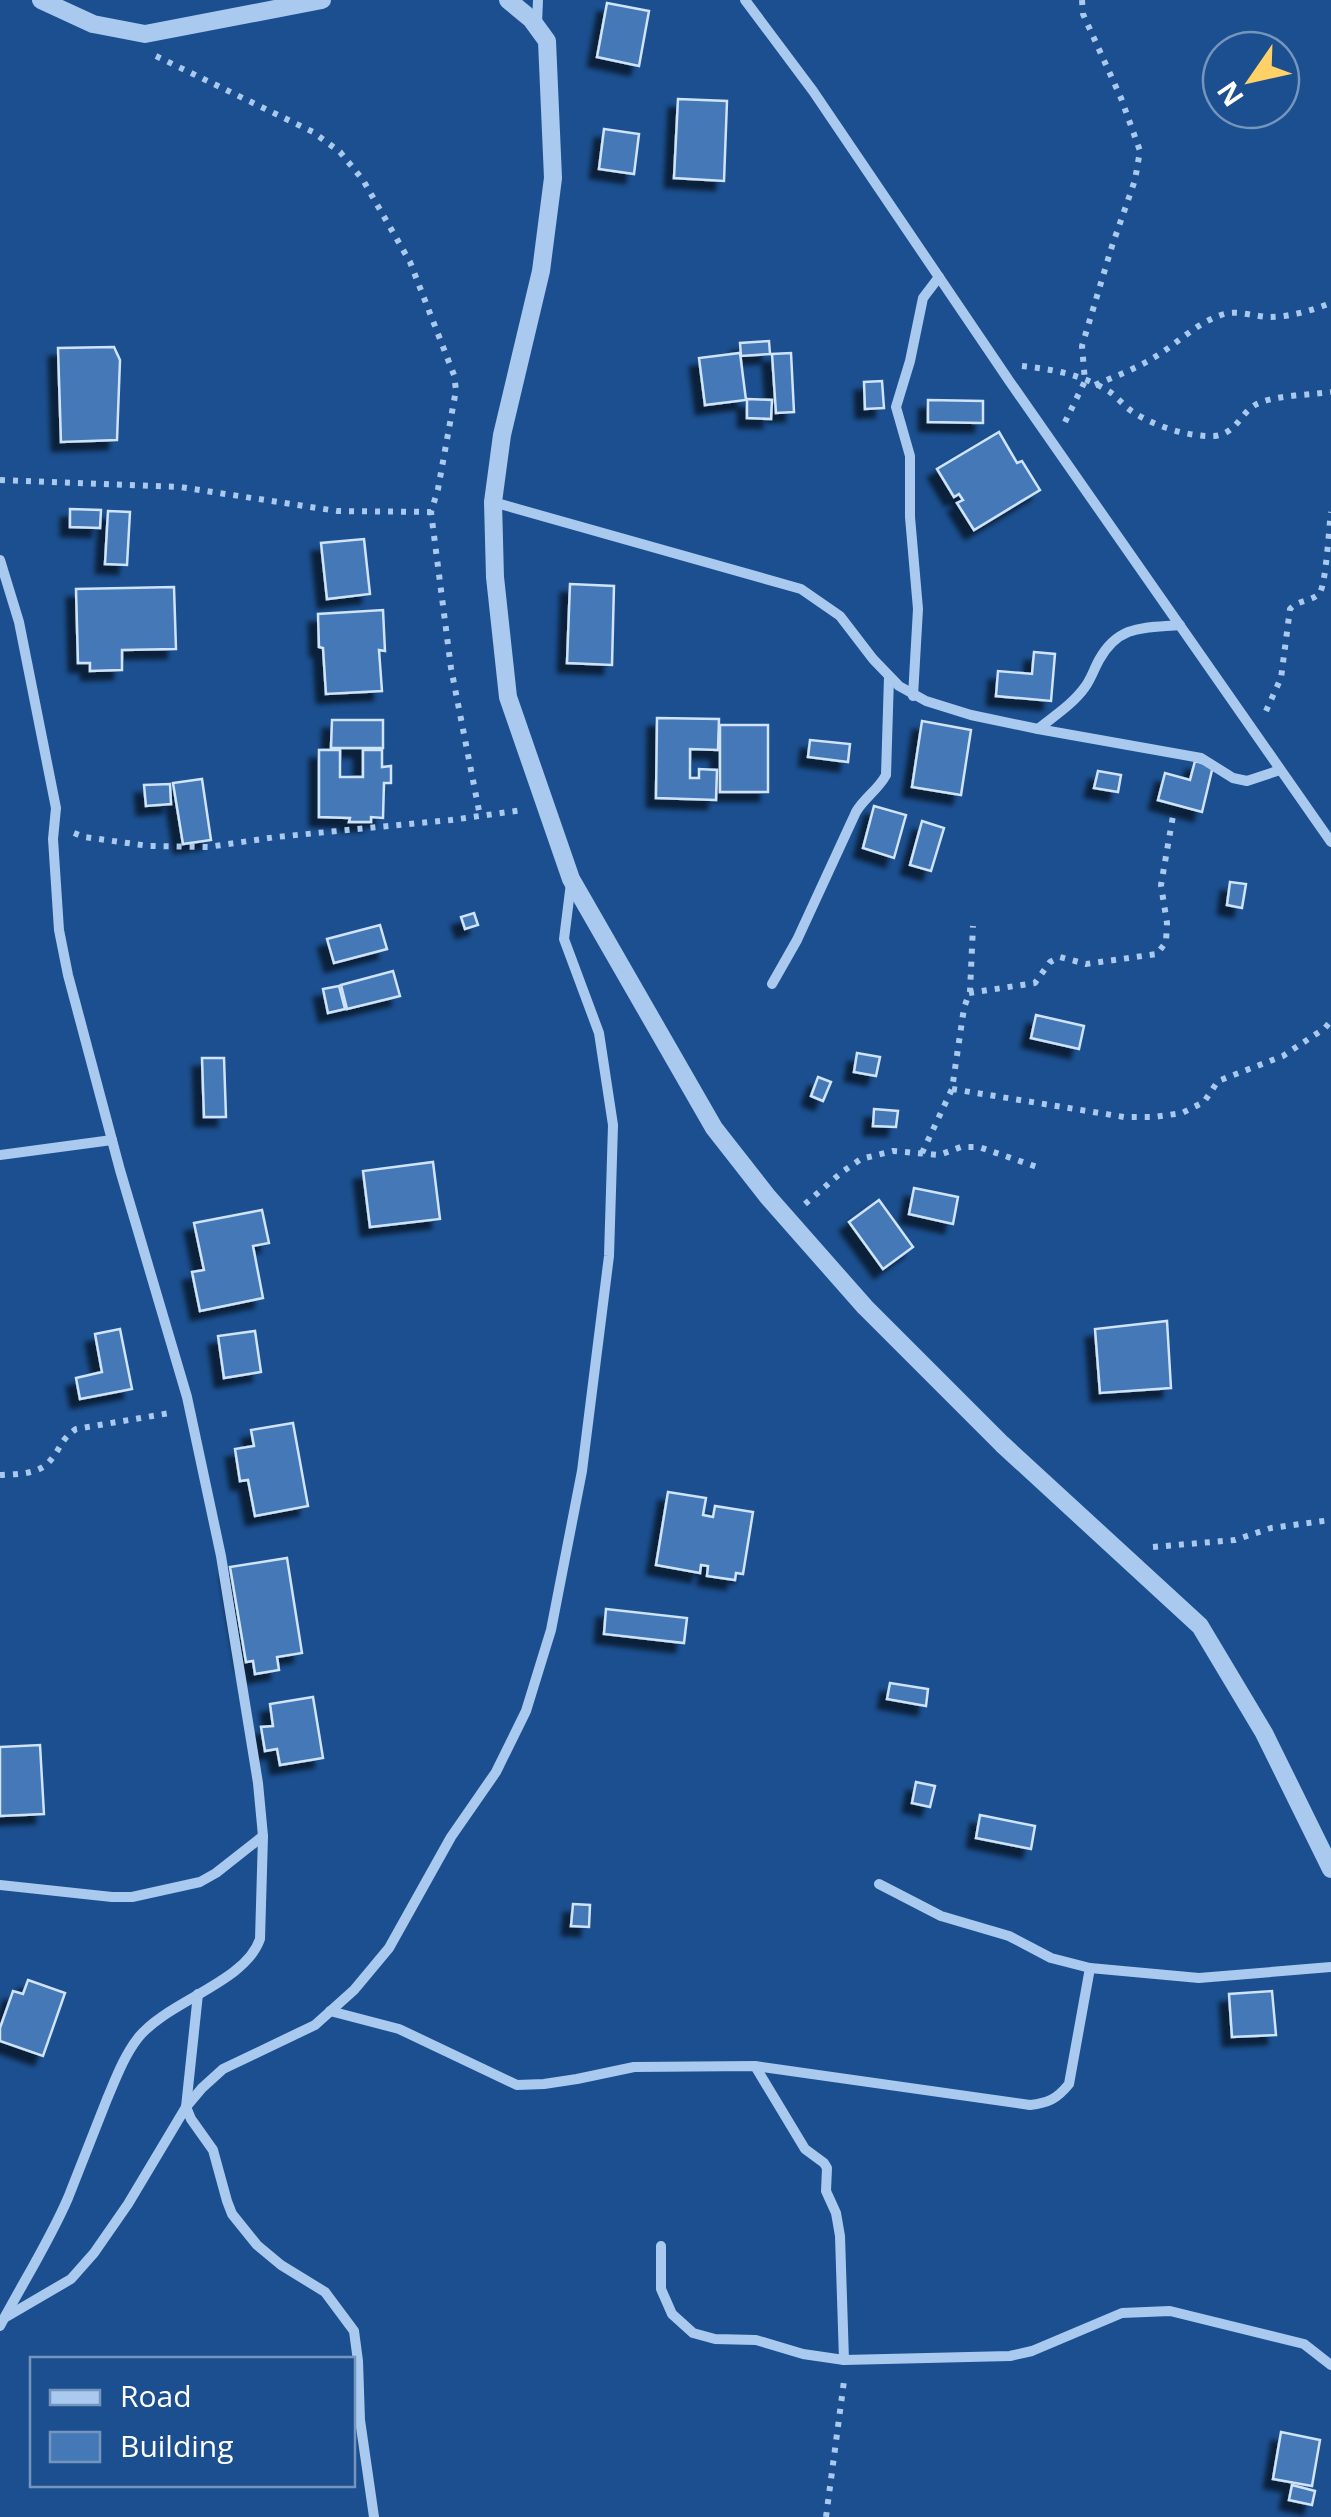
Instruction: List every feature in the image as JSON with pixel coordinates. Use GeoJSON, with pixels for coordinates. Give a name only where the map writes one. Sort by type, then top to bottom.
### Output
{"type":"FeatureCollection","features":[{"type":"Feature","properties":{"kind":"street"},"geometry":{"type":"LineString","coordinates":[[48,2],[93,24],[146,34],[322,0]]}},
{"type":"Feature","properties":{"kind":"street"},"geometry":{"type":"LineString","coordinates":[[508,0],[547,41],[553,178],[541,271],[502,435],[493,502],[495,577],[508,698],[572,879],[714,1128],[787,1220],[864,1307],[1002,1444],[1200,1626],[1264,1733],[1331,1869]]}},
{"type":"Feature","properties":{"kind":"street"},"geometry":{"type":"LineString","coordinates":[[536,26],[538,0]]}},
{"type":"Feature","properties":{"kind":"street"},"geometry":{"type":"LineString","coordinates":[[744,0],[813,91],[1331,842]]}},
{"type":"Feature","properties":{"kind":"street"},"geometry":{"type":"LineString","coordinates":[[913,696],[918,609],[910,517],[910,456],[896,407],[922,298],[939,277]]}},
{"type":"Feature","properties":{"kind":"street"},"geometry":{"type":"LineString","coordinates":[[493,502],[801,589],[840,616],[889,677],[913,696],[971,715],[1202,758],[1234,778],[1247,781],[1280,770]]}},
{"type":"Feature","properties":{"kind":"street"},"geometry":{"type":"LineString","coordinates":[[0,560],[19,622],[56,808],[53,839],[58,930],[112,1140],[191,1410],[221,1556],[263,1836],[260,1938],[256,1951],[154,2022],[131,2047],[66,2203],[2,2322]]}},
{"type":"Feature","properties":{"kind":"street"},"geometry":{"type":"LineString","coordinates":[[1038,729],[1079,695],[1115,637],[1133,629],[1180,625]]}},
{"type":"Feature","properties":{"kind":"street"},"geometry":{"type":"LineString","coordinates":[[772,984],[797,940],[856,812],[886,775],[889,677]]}},
{"type":"Feature","properties":{"kind":"street"},"geometry":{"type":"LineString","coordinates":[[2,2322],[72,2278],[94,2253],[202,2088],[223,2069],[315,2025],[354,1990],[389,1948],[451,1837],[496,1772],[526,1711],[551,1630],[582,1472],[610,1256],[613,1125],[599,1033],[564,939],[572,879]]}},
{"type":"Feature","properties":{"kind":"street"},"geometry":{"type":"LineString","coordinates":[[0,1155],[112,1140]]}},
{"type":"Feature","properties":{"kind":"street"},"geometry":{"type":"LineString","coordinates":[[0,1885],[132,1897],[200,1882],[263,1836]]}},
{"type":"Feature","properties":{"kind":"street"},"geometry":{"type":"LineString","coordinates":[[879,1884],[940,1916],[1009,1936],[1051,1958],[1090,1968],[1200,1978],[1331,1967]]}},
{"type":"Feature","properties":{"kind":"street"},"geometry":{"type":"LineString","coordinates":[[330,2011],[399,2028],[517,2085],[560,2082],[634,2067],[755,2066],[1030,2105],[1049,2102],[1069,2084],[1090,1968]]}},
{"type":"Feature","properties":{"kind":"street"},"geometry":{"type":"LineString","coordinates":[[198,1994],[186,2108],[213,2150],[232,2214],[281,2266],[325,2292],[354,2331],[360,2420],[374,2517]]}},
{"type":"Feature","properties":{"kind":"street"},"geometry":{"type":"LineString","coordinates":[[755,2066],[804,2149],[818,2156],[827,2168],[826,2192],[836,2212],[840,2236],[844,2360]]}},
{"type":"Feature","properties":{"kind":"street"},"geometry":{"type":"LineString","coordinates":[[661,2246],[661,2289],[672,2314],[693,2333],[714,2339],[756,2340],[803,2354],[844,2360],[1010,2356],[1032,2351],[1122,2313],[1170,2311],[1304,2344],[1331,2364]]}},
{"type":"Feature","properties":{"kind":"path"},"geometry":{"type":"LineString","coordinates":[[1056,446],[1085,381],[1082,346],[1136,180],[1140,151],[1083,14],[1082,0]]}},
{"type":"Feature","properties":{"kind":"path"},"geometry":{"type":"LineString","coordinates":[[141,49],[313,132],[340,152],[363,180],[410,262],[454,375],[456,390],[431,512],[452,668],[480,816]]}},
{"type":"Feature","properties":{"kind":"path"},"geometry":{"type":"LineString","coordinates":[[1094,385],[1138,367],[1195,328],[1220,316],[1230,313],[1274,318],[1331,303]]}},
{"type":"Feature","properties":{"kind":"path"},"geometry":{"type":"LineString","coordinates":[[998,364],[1061,371],[1108,391],[1134,413],[1198,436],[1231,431],[1256,405],[1331,392]]}},
{"type":"Feature","properties":{"kind":"path"},"geometry":{"type":"LineString","coordinates":[[0,480],[180,487],[337,511],[431,512]]}},
{"type":"Feature","properties":{"kind":"path"},"geometry":{"type":"LineString","coordinates":[[1254,731],[1281,678],[1290,609],[1297,602],[1314,598],[1323,588],[1331,512]]}},
{"type":"Feature","properties":{"kind":"path"},"geometry":{"type":"LineString","coordinates":[[54,825],[84,836],[149,846],[208,847],[547,807]]}},
{"type":"Feature","properties":{"kind":"path"},"geometry":{"type":"LineString","coordinates":[[969,993],[1035,983],[1050,962],[1060,957],[1086,964],[1157,954],[1166,945],[1161,885],[1174,810]]}},
{"type":"Feature","properties":{"kind":"path"},"geometry":{"type":"LineString","coordinates":[[922,1153],[952,1090],[969,993],[973,926]]}},
{"type":"Feature","properties":{"kind":"path"},"geometry":{"type":"LineString","coordinates":[[952,1090],[1124,1117],[1182,1113],[1204,1102],[1218,1082],[1283,1056],[1331,1021]]}},
{"type":"Feature","properties":{"kind":"path"},"geometry":{"type":"LineString","coordinates":[[787,1220],[842,1172],[862,1159],[893,1150],[939,1156],[961,1147],[979,1147],[1037,1167]]}},
{"type":"Feature","properties":{"kind":"path"},"geometry":{"type":"LineString","coordinates":[[0,1476],[38,1470],[48,1464],[63,1438],[76,1430],[191,1410]]}},
{"type":"Feature","properties":{"kind":"path"},"geometry":{"type":"LineString","coordinates":[[1122,1553],[1235,1540],[1271,1528],[1331,1520]]}},
{"type":"Feature","properties":{"kind":"path"},"geometry":{"type":"LineString","coordinates":[[826,2517],[844,2360]]}},
{"type":"Feature","properties":{"kind":"building"},"geometry":{"type":"Polygon","coordinates":[[[607,3],[649,11],[639,66],[597,57],[607,3]]]}},
{"type":"Feature","properties":{"kind":"building"},"geometry":{"type":"Polygon","coordinates":[[[678,99],[727,101],[724,181],[674,178],[678,99]]]}},
{"type":"Feature","properties":{"kind":"building"},"geometry":{"type":"Polygon","coordinates":[[[604,129],[639,134],[634,174],[599,169],[604,129]]]}},
{"type":"Feature","properties":{"kind":"building"},"geometry":{"type":"Polygon","coordinates":[[[769,341],[770,354],[741,356],[740,343],[769,341]]]}},
{"type":"Feature","properties":{"kind":"building"},"geometry":{"type":"Polygon","coordinates":[[[114,347],[120,360],[117,440],[61,442],[58,348],[114,347]]]}},
{"type":"Feature","properties":{"kind":"building"},"geometry":{"type":"Polygon","coordinates":[[[740,353],[746,400],[705,405],[699,358],[740,353]]]}},
{"type":"Feature","properties":{"kind":"building"},"geometry":{"type":"Polygon","coordinates":[[[791,353],[794,412],[776,413],[772,354],[791,353]]]}},
{"type":"Feature","properties":{"kind":"building"},"geometry":{"type":"Polygon","coordinates":[[[882,381],[884,408],[865,409],[864,382],[882,381]]]}},
{"type":"Feature","properties":{"kind":"building"},"geometry":{"type":"Polygon","coordinates":[[[747,399],[772,400],[771,419],[747,418],[747,399]]]}},
{"type":"Feature","properties":{"kind":"building"},"geometry":{"type":"Polygon","coordinates":[[[928,400],[983,401],[983,423],[928,422],[928,400]]]}},
{"type":"Feature","properties":{"kind":"building"},"geometry":{"type":"Polygon","coordinates":[[[999,432],[1017,463],[1022,461],[1040,490],[974,530],[957,503],[963,500],[959,494],[954,497],[937,469],[999,432]]]}},
{"type":"Feature","properties":{"kind":"building"},"geometry":{"type":"Polygon","coordinates":[[[70,509],[101,510],[100,528],[70,527],[70,509]]]}},
{"type":"Feature","properties":{"kind":"building"},"geometry":{"type":"Polygon","coordinates":[[[108,511],[130,512],[127,565],[105,564],[108,511]]]}},
{"type":"Feature","properties":{"kind":"building"},"geometry":{"type":"Polygon","coordinates":[[[364,539],[370,594],[327,599],[321,543],[364,539]]]}},
{"type":"Feature","properties":{"kind":"building"},"geometry":{"type":"Polygon","coordinates":[[[570,584],[614,586],[612,665],[567,663],[570,584]]]}},
{"type":"Feature","properties":{"kind":"building"},"geometry":{"type":"Polygon","coordinates":[[[174,587],[176,649],[122,650],[122,670],[90,671],[90,663],[78,663],[76,589],[174,587]]]}},
{"type":"Feature","properties":{"kind":"building"},"geometry":{"type":"Polygon","coordinates":[[[383,610],[385,651],[379,650],[382,691],[326,694],[318,614],[383,610]]]}},
{"type":"Feature","properties":{"kind":"building"},"geometry":{"type":"Polygon","coordinates":[[[1034,652],[1055,654],[1051,701],[996,696],[998,671],[1032,674],[1034,652]]]}},
{"type":"Feature","properties":{"kind":"building"},"geometry":{"type":"Polygon","coordinates":[[[657,718],[719,719],[718,750],[690,749],[690,778],[699,778],[699,769],[717,770],[716,800],[656,798],[657,718]]]}},
{"type":"Feature","properties":{"kind":"building"},"geometry":{"type":"Polygon","coordinates":[[[332,720],[383,720],[383,748],[331,748],[332,720]]]}},
{"type":"Feature","properties":{"kind":"building"},"geometry":{"type":"Polygon","coordinates":[[[922,721],[971,730],[961,795],[912,787],[922,721]]]}},
{"type":"Feature","properties":{"kind":"building"},"geometry":{"type":"Polygon","coordinates":[[[720,725],[768,725],[768,792],[720,792],[720,725]]]}},
{"type":"Feature","properties":{"kind":"building"},"geometry":{"type":"Polygon","coordinates":[[[810,740],[850,744],[848,762],[808,757],[810,740]]]}},
{"type":"Feature","properties":{"kind":"building"},"geometry":{"type":"Polygon","coordinates":[[[319,750],[340,750],[340,777],[363,777],[363,750],[382,750],[382,767],[391,766],[391,783],[384,783],[383,818],[349,822],[350,818],[319,817],[319,750]]]}},
{"type":"Feature","properties":{"kind":"building"},"geometry":{"type":"Polygon","coordinates":[[[1195,761],[1213,766],[1202,812],[1158,800],[1165,773],[1190,780],[1195,761]]]}},
{"type":"Feature","properties":{"kind":"building"},"geometry":{"type":"Polygon","coordinates":[[[1098,771],[1121,775],[1118,792],[1094,788],[1098,771]]]}},
{"type":"Feature","properties":{"kind":"building"},"geometry":{"type":"Polygon","coordinates":[[[202,779],[211,840],[183,844],[173,783],[202,779]]]}},
{"type":"Feature","properties":{"kind":"building"},"geometry":{"type":"Polygon","coordinates":[[[170,784],[171,804],[146,806],[144,785],[170,784]]]}},
{"type":"Feature","properties":{"kind":"building"},"geometry":{"type":"Polygon","coordinates":[[[874,806],[906,815],[894,858],[863,848],[874,806]]]}},
{"type":"Feature","properties":{"kind":"building"},"geometry":{"type":"Polygon","coordinates":[[[922,821],[944,828],[931,871],[910,865],[922,821]]]}},
{"type":"Feature","properties":{"kind":"building"},"geometry":{"type":"Polygon","coordinates":[[[1230,882],[1246,884],[1242,908],[1227,905],[1230,882]]]}},
{"type":"Feature","properties":{"kind":"building"},"geometry":{"type":"Polygon","coordinates":[[[474,913],[478,925],[465,929],[461,917],[474,913]]]}},
{"type":"Feature","properties":{"kind":"building"},"geometry":{"type":"Polygon","coordinates":[[[380,925],[387,949],[334,963],[327,939],[380,925]]]}},
{"type":"Feature","properties":{"kind":"building"},"geometry":{"type":"Polygon","coordinates":[[[393,971],[400,996],[347,1009],[341,985],[393,971]]]}},
{"type":"Feature","properties":{"kind":"building"},"geometry":{"type":"Polygon","coordinates":[[[339,986],[345,1009],[328,1013],[323,989],[339,986]]]}},
{"type":"Feature","properties":{"kind":"building"},"geometry":{"type":"Polygon","coordinates":[[[1036,1015],[1084,1026],[1079,1049],[1031,1038],[1036,1015]]]}},
{"type":"Feature","properties":{"kind":"building"},"geometry":{"type":"Polygon","coordinates":[[[857,1053],[880,1057],[876,1076],[854,1072],[857,1053]]]}},
{"type":"Feature","properties":{"kind":"building"},"geometry":{"type":"Polygon","coordinates":[[[202,1058],[224,1058],[226,1117],[204,1117],[202,1058]]]}},
{"type":"Feature","properties":{"kind":"building"},"geometry":{"type":"Polygon","coordinates":[[[818,1077],[831,1082],[823,1101],[811,1096],[818,1077]]]}},
{"type":"Feature","properties":{"kind":"building"},"geometry":{"type":"Polygon","coordinates":[[[874,1109],[898,1111],[896,1127],[873,1126],[874,1109]]]}},
{"type":"Feature","properties":{"kind":"building"},"geometry":{"type":"Polygon","coordinates":[[[433,1162],[440,1219],[370,1227],[363,1171],[433,1162]]]}},
{"type":"Feature","properties":{"kind":"building"},"geometry":{"type":"Polygon","coordinates":[[[914,1188],[958,1197],[953,1224],[909,1214],[914,1188]]]}},
{"type":"Feature","properties":{"kind":"building"},"geometry":{"type":"Polygon","coordinates":[[[879,1200],[913,1247],[883,1269],[849,1222],[879,1200]]]}},
{"type":"Feature","properties":{"kind":"building"},"geometry":{"type":"Polygon","coordinates":[[[262,1210],[269,1243],[253,1246],[263,1298],[200,1311],[192,1272],[204,1270],[194,1223],[262,1210]]]}},
{"type":"Feature","properties":{"kind":"building"},"geometry":{"type":"Polygon","coordinates":[[[1167,1321],[1171,1388],[1100,1393],[1095,1329],[1167,1321]]]}},
{"type":"Feature","properties":{"kind":"building"},"geometry":{"type":"Polygon","coordinates":[[[120,1329],[132,1389],[80,1399],[76,1378],[102,1372],[95,1334],[120,1329]]]}},
{"type":"Feature","properties":{"kind":"building"},"geometry":{"type":"Polygon","coordinates":[[[255,1331],[261,1372],[224,1378],[218,1336],[255,1331]]]}},
{"type":"Feature","properties":{"kind":"building"},"geometry":{"type":"Polygon","coordinates":[[[293,1423],[308,1506],[255,1516],[248,1480],[240,1481],[235,1449],[254,1446],[251,1430],[293,1423]]]}},
{"type":"Feature","properties":{"kind":"building"},"geometry":{"type":"Polygon","coordinates":[[[668,1492],[706,1498],[703,1515],[713,1517],[715,1506],[753,1512],[743,1574],[736,1573],[735,1580],[707,1576],[708,1566],[701,1565],[700,1573],[656,1565],[668,1492]]]}},
{"type":"Feature","properties":{"kind":"building"},"geometry":{"type":"Polygon","coordinates":[[[287,1558],[302,1653],[277,1657],[279,1670],[255,1674],[253,1661],[246,1662],[230,1567],[287,1558]]]}},
{"type":"Feature","properties":{"kind":"building"},"geometry":{"type":"Polygon","coordinates":[[[606,1609],[687,1618],[684,1643],[604,1634],[606,1609]]]}},
{"type":"Feature","properties":{"kind":"building"},"geometry":{"type":"Polygon","coordinates":[[[890,1683],[928,1689],[926,1706],[887,1699],[890,1683]]]}},
{"type":"Feature","properties":{"kind":"building"},"geometry":{"type":"Polygon","coordinates":[[[313,1697],[323,1758],[280,1765],[277,1749],[265,1751],[261,1727],[273,1726],[270,1704],[313,1697]]]}},
{"type":"Feature","properties":{"kind":"building"},"geometry":{"type":"Polygon","coordinates":[[[40,1745],[44,1814],[0,1816],[0,1747],[40,1745]]]}},
{"type":"Feature","properties":{"kind":"building"},"geometry":{"type":"Polygon","coordinates":[[[916,1782],[935,1786],[930,1807],[912,1803],[916,1782]]]}},
{"type":"Feature","properties":{"kind":"building"},"geometry":{"type":"Polygon","coordinates":[[[980,1815],[1035,1826],[1031,1849],[976,1838],[980,1815]]]}},
{"type":"Feature","properties":{"kind":"building"},"geometry":{"type":"Polygon","coordinates":[[[573,1904],[590,1905],[589,1927],[571,1926],[573,1904]]]}},
{"type":"Feature","properties":{"kind":"building"},"geometry":{"type":"Polygon","coordinates":[[[28,1980],[65,1993],[43,2056],[0,2041],[0,2028],[13,1991],[23,1994],[28,1980]]]}},
{"type":"Feature","properties":{"kind":"building"},"geometry":{"type":"Polygon","coordinates":[[[1272,1991],[1276,2035],[1232,2037],[1229,1994],[1272,1991]]]}},
{"type":"Feature","properties":{"kind":"building"},"geometry":{"type":"Polygon","coordinates":[[[1281,2432],[1320,2440],[1312,2486],[1273,2479],[1281,2432]]]}},
{"type":"Feature","properties":{"kind":"building"},"geometry":{"type":"Polygon","coordinates":[[[1292,2485],[1315,2491],[1312,2505],[1289,2500],[1292,2485]]]}}]}
